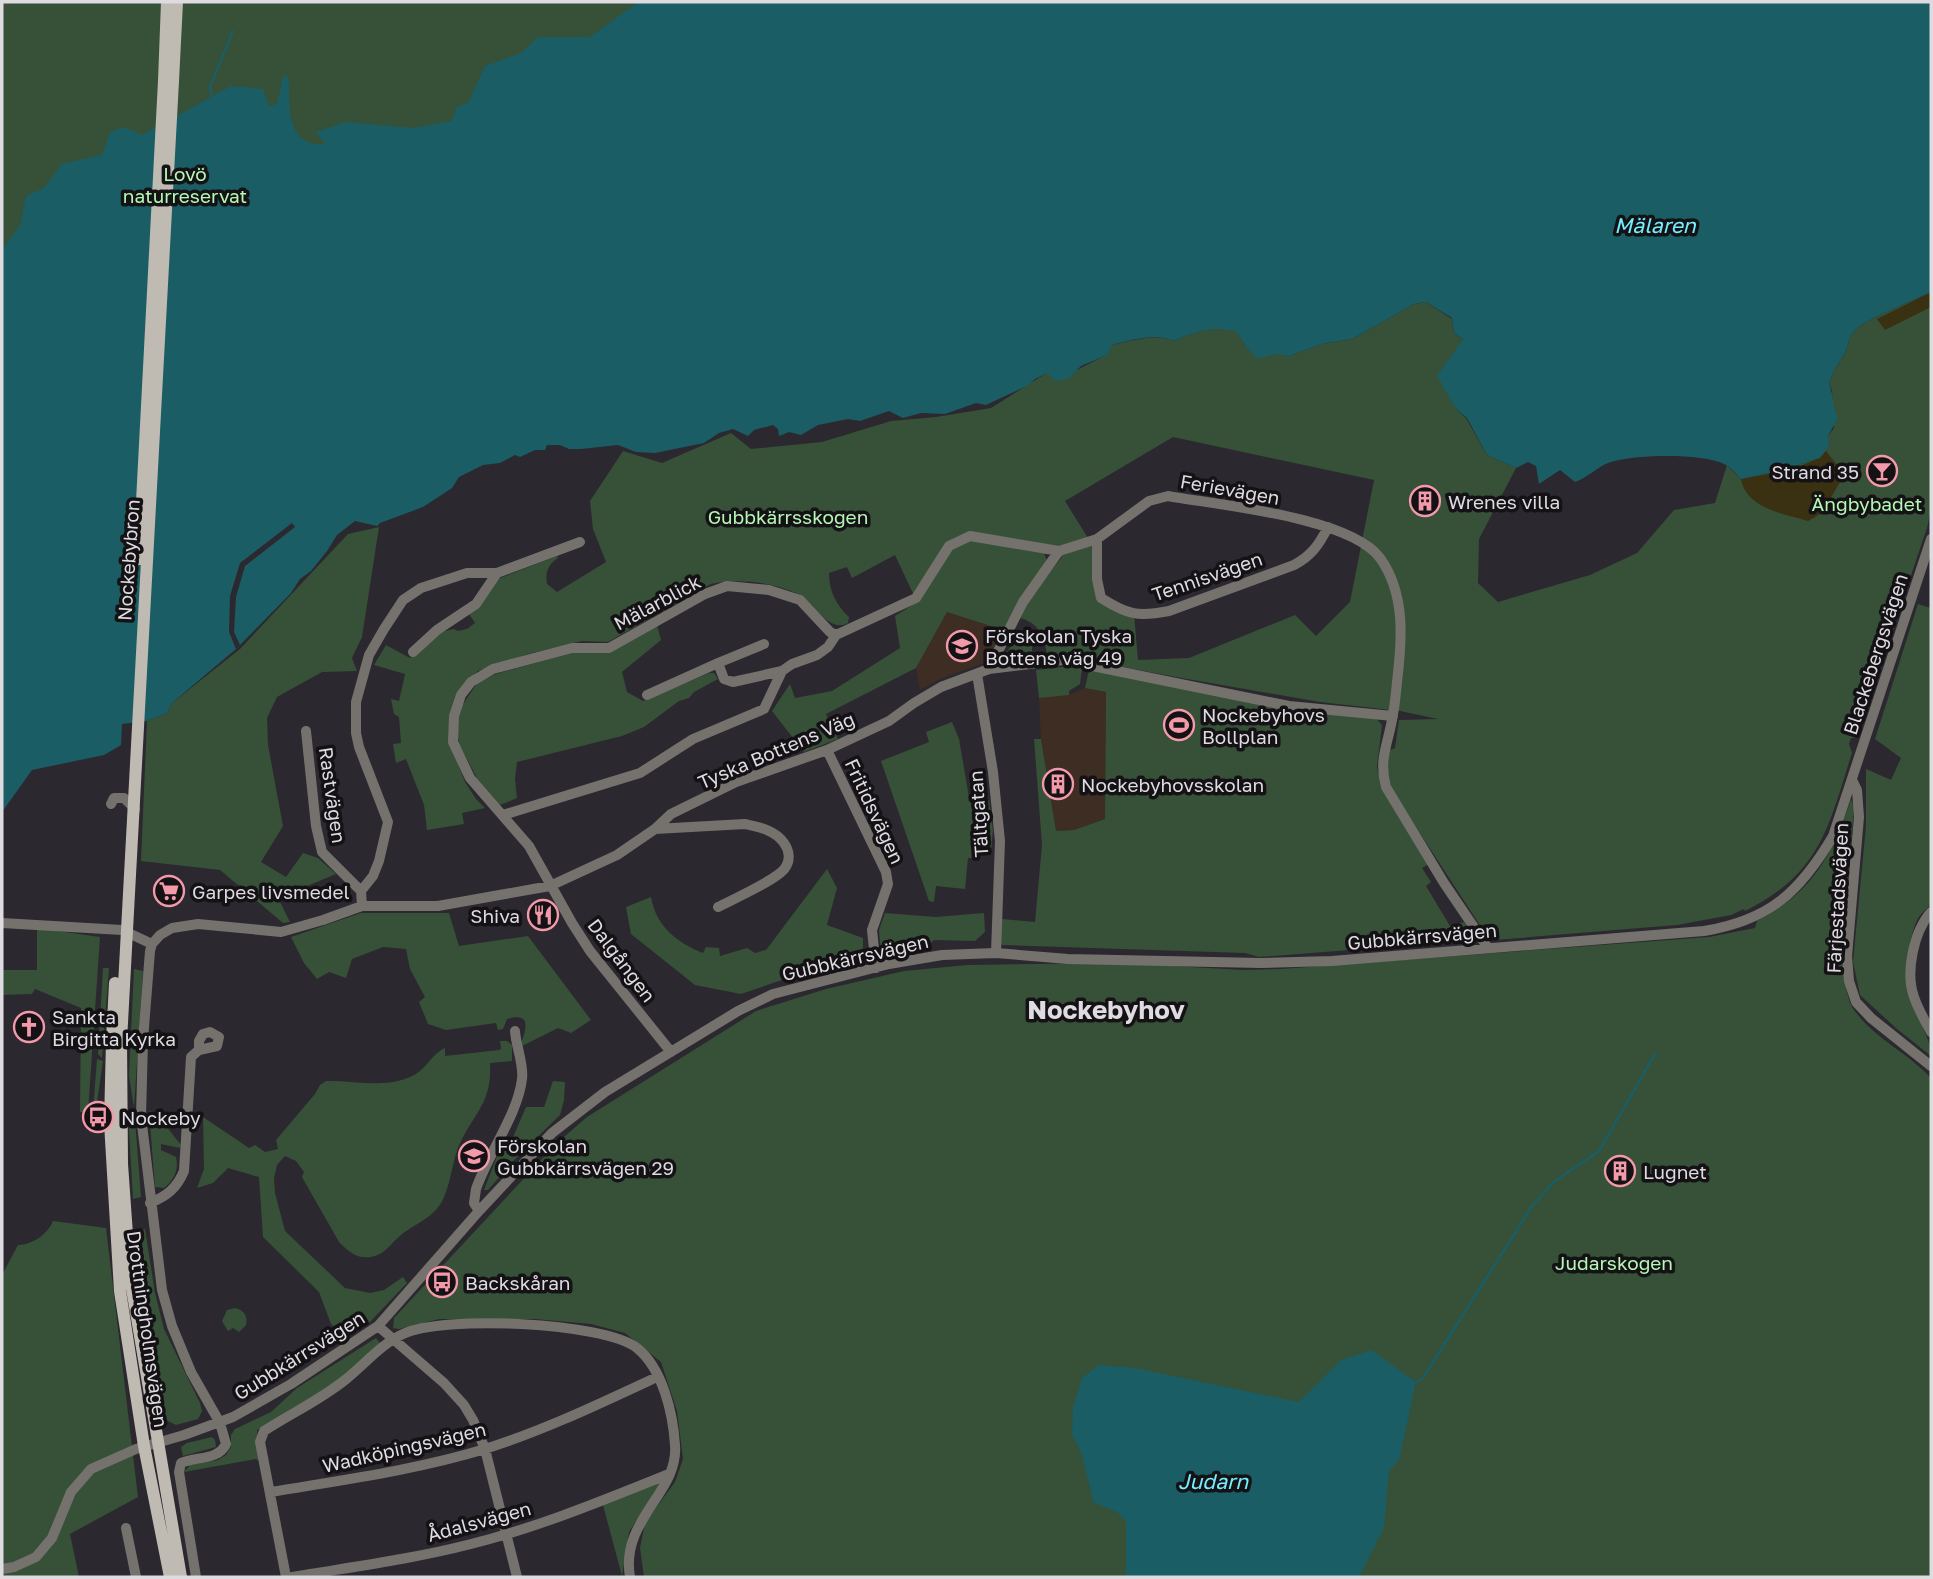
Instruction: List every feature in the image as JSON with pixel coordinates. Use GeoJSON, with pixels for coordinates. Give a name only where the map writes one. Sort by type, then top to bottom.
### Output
{"type":"FeatureCollection","features":[{"type":"Feature","properties":{"kind":"main road"},"geometry":{"type":"LineString","coordinates":[[167,2],[168,81]]}},
{"type":"Feature","properties":{"kind":"main road"},"geometry":{"type":"LineString","coordinates":[[168,81],[177,2]]}},
{"type":"Feature","properties":{"kind":"main road","name":"Nockebybron"},"geometry":{"type":"LineString","coordinates":[[117,1041],[168,81]]}},
{"type":"Feature","properties":{"kind":"main road","name":"Drottningholmsvägen"},"geometry":{"type":"LineString","coordinates":[[117,1041],[131,1277],[181,1577]]}},
{"type":"Feature","properties":{"kind":"main road","name":"Drottningholmsvägen"},"geometry":{"type":"LineString","coordinates":[[117,1041],[110,1123],[120,1291],[144,1446],[170,1577]]}},
{"type":"Feature","properties":{"kind":"street","name":"Ferievägen"},"geometry":{"type":"LineString","coordinates":[[718,663],[723,679],[733,682],[782,671],[792,664],[817,655],[828,647],[836,635],[916,598],[949,546],[970,536],[1059,551],[1097,539],[1149,501],[1168,496],[1328,527],[1356,538],[1378,555],[1395,588],[1400,608],[1399,660],[1393,716],[1382,754],[1386,787],[1444,883],[1488,947]]}},
{"type":"Feature","properties":{"kind":"street","name":"Tennisvägen"},"geometry":{"type":"LineString","coordinates":[[1097,539],[1097,579],[1101,598],[1122,611],[1149,615],[1169,611],[1294,565],[1307,558],[1318,546],[1328,527]]}},
{"type":"Feature","properties":{"kind":"street","name":"Blackebergsvägen"},"geometry":{"type":"LineString","coordinates":[[1852,780],[1931,539]]}},
{"type":"Feature","properties":{"kind":"street"},"geometry":{"type":"LineString","coordinates":[[362,906],[361,891],[373,876],[379,861],[388,822],[356,733],[356,702],[369,655],[403,600],[421,588],[467,573],[497,573],[580,542]]}},
{"type":"Feature","properties":{"kind":"street"},"geometry":{"type":"LineString","coordinates":[[989,668],[1023,602],[1059,551]]}},
{"type":"Feature","properties":{"kind":"street"},"geometry":{"type":"LineString","coordinates":[[413,652],[437,630],[476,604],[497,573]]}},
{"type":"Feature","properties":{"kind":"street","name":"Mälarblick"},"geometry":{"type":"LineString","coordinates":[[550,886],[529,846],[470,778],[453,742],[454,716],[461,695],[471,682],[493,669],[572,648],[608,649],[705,594],[727,586],[769,590],[800,600],[836,635]]}},
{"type":"Feature","properties":{"kind":"street"},"geometry":{"type":"LineString","coordinates":[[647,695],[764,644]]}},
{"type":"Feature","properties":{"kind":"street","name":"Tyska Bottens Väg"},"geometry":{"type":"LineString","coordinates":[[151,948],[160,934],[172,928],[198,924],[281,932],[362,906],[438,906],[550,886],[617,855],[655,829],[671,814],[736,782],[827,750],[889,720],[941,687],[989,668],[1063,660],[1289,706],[1393,716]]}},
{"type":"Feature","properties":{"kind":"street"},"geometry":{"type":"LineString","coordinates":[[503,815],[640,773],[693,739],[764,709],[782,671]]}},
{"type":"Feature","properties":{"kind":"street","name":"Tältgatan"},"geometry":{"type":"LineString","coordinates":[[977,674],[993,772],[1000,841],[996,953]]}},
{"type":"Feature","properties":{"kind":"street","name":"Rastvägen"},"geometry":{"type":"LineString","coordinates":[[306,731],[316,826],[322,852],[361,891]]}},
{"type":"Feature","properties":{"kind":"street","name":"Fritidsvägen"},"geometry":{"type":"LineString","coordinates":[[827,750],[887,872],[888,884],[872,930],[876,968]]}},
{"type":"Feature","properties":{"kind":"street","name":"Gubbkärrsvägen"},"geometry":{"type":"LineString","coordinates":[[2,1569],[14,1567],[36,1557],[52,1538],[71,1492],[91,1469],[111,1458],[219,1423],[255,1406],[379,1326],[479,1211],[552,1133],[605,1093],[738,1011],[773,995],[876,968],[943,955],[996,953],[1068,959],[1261,963],[1332,961],[1704,931],[1752,919],[1783,901],[1800,885],[1817,864],[1833,836],[1852,780]]}},
{"type":"Feature","properties":{"kind":"street","name":"Färjestadsvägen"},"geometry":{"type":"LineString","coordinates":[[1852,780],[1857,790],[1859,817],[1847,956],[1849,981],[1856,1002],[1871,1018],[1931,1066]]}},
{"type":"Feature","properties":{"kind":"street"},"geometry":{"type":"LineString","coordinates":[[111,804],[114,799],[124,798],[136,810],[133,935]]}},
{"type":"Feature","properties":{"kind":"street"},"geometry":{"type":"LineString","coordinates":[[655,829],[745,824],[759,827],[781,839],[789,858],[784,870],[718,907]]}},
{"type":"Feature","properties":{"kind":"street","name":"Dalgången"},"geometry":{"type":"LineString","coordinates":[[550,886],[590,951],[671,1052]]}},
{"type":"Feature","properties":{"kind":"street"},"geometry":{"type":"LineString","coordinates":[[1929,1025],[1913,994],[1911,958],[1922,922],[1931,912]]}},
{"type":"Feature","properties":{"kind":"street"},"geometry":{"type":"LineString","coordinates":[[2,923],[122,930],[151,948],[141,1116],[162,1290],[172,1326],[191,1372],[226,1439],[222,1452],[181,1463],[179,1472],[197,1577]]}},
{"type":"Feature","properties":{"kind":"street"},"geometry":{"type":"LineString","coordinates":[[479,1211],[474,1203],[476,1189],[518,1097],[522,1080],[515,1031]]}},
{"type":"Feature","properties":{"kind":"street"},"geometry":{"type":"LineString","coordinates":[[150,1203],[178,1186],[184,1171],[189,1070],[191,1057],[199,1051]]}},
{"type":"Feature","properties":{"kind":"street"},"geometry":{"type":"LineString","coordinates":[[286,1577],[260,1442],[264,1431],[342,1382],[393,1339],[421,1327],[506,1324],[594,1333],[620,1339],[638,1349],[657,1377],[667,1402],[676,1449],[663,1489],[638,1525],[633,1537],[629,1555],[630,1577]]}},
{"type":"Feature","properties":{"kind":"street"},"geometry":{"type":"LineString","coordinates":[[379,1326],[444,1383],[464,1405],[485,1449],[517,1577]]}},
{"type":"Feature","properties":{"kind":"street","name":"Wadköpingsvägen"},"geometry":{"type":"LineString","coordinates":[[271,1492],[370,1476],[485,1449],[554,1424],[657,1377]]}},
{"type":"Feature","properties":{"kind":"street","name":"Ådalsvägen"},"geometry":{"type":"LineString","coordinates":[[292,1577],[468,1545],[506,1535],[668,1474]]}},
{"type":"Feature","properties":{"kind":"street"},"geometry":{"type":"LineString","coordinates":[[127,1528],[136,1577]]}},
{"type":"Feature","properties":{"kind":"shaded area","name":"Förskolan Tyska Bottens väg 49"},"geometry":{"type":"Polygon","coordinates":[[[947,612],[1003,630],[987,662],[940,679],[920,690],[916,668],[947,612]]]}},
{"type":"Feature","properties":{"kind":"shaded area"},"geometry":{"type":"Polygon","coordinates":[[[1085,688],[1106,692],[1105,819],[1074,830],[1056,831],[1041,739],[1039,698],[1071,694],[1085,688]]]}},
{"type":"Feature","properties":{"kind":"green space","name":"Lovö naturreservat"},"geometry":{"type":"Polygon","coordinates":[[[2,2],[1530,2],[2,506],[2,2]]]}},
{"type":"Feature","properties":{"kind":"green space"},"geometry":{"type":"Polygon","coordinates":[[[1931,292],[1931,509],[1927,528],[1856,738],[1851,738],[1849,744],[1852,753],[1828,826],[1806,864],[1790,881],[1745,911],[1744,909],[1731,915],[1677,925],[1495,940],[1487,936],[1391,789],[1386,764],[1387,751],[1395,748],[1399,720],[1438,719],[1400,711],[1320,702],[1047,654],[1040,631],[1032,623],[1020,618],[1027,602],[1062,557],[1060,545],[1044,554],[1047,560],[1003,630],[947,612],[916,668],[826,714],[838,739],[804,752],[772,711],[790,684],[795,698],[832,691],[900,648],[895,616],[917,602],[895,555],[852,578],[847,567],[829,573],[834,597],[849,617],[848,623],[834,624],[803,597],[786,589],[754,582],[721,582],[711,584],[608,642],[582,641],[528,654],[478,671],[468,680],[450,742],[465,782],[485,808],[462,813],[464,824],[427,830],[424,805],[406,759],[396,763],[393,744],[401,743],[399,717],[394,714],[391,699],[399,701],[405,674],[374,665],[386,645],[410,658],[441,632],[467,629],[475,623],[469,614],[498,579],[557,556],[546,576],[547,584],[557,592],[606,562],[593,529],[590,501],[623,451],[662,463],[731,433],[751,449],[822,442],[891,421],[991,408],[1048,372],[1073,372],[1106,355],[1112,345],[1143,338],[1174,341],[1205,330],[1229,329],[1237,331],[1247,348],[1289,356],[1322,344],[1352,339],[1414,304],[1426,302],[1452,319],[1454,333],[1463,339],[1460,345],[1456,409],[1466,418],[1487,455],[1516,468],[1479,539],[1478,583],[1498,602],[1590,575],[1637,553],[1674,510],[1715,503],[1727,465],[1741,479],[1820,458],[1834,428],[1832,390],[1829,384],[1853,332],[1870,320],[1931,292]],[[1173,437],[1065,501],[1088,538],[1094,536],[1101,598],[1134,614],[1138,660],[1189,658],[1295,615],[1316,636],[1350,602],[1374,480],[1173,437]]]}},
{"type":"Feature","properties":{"kind":"green space"},"geometry":{"type":"Polygon","coordinates":[[[379,527],[362,637],[352,658],[357,671],[322,672],[277,697],[267,718],[268,745],[283,826],[261,862],[286,877],[303,853],[318,858],[336,874],[278,898],[290,922],[283,923],[220,870],[141,861],[147,721],[167,713],[172,703],[240,649],[348,534],[379,527]]]}},
{"type":"Feature","properties":{"kind":"green space"},"geometry":{"type":"Polygon","coordinates":[[[1918,604],[1931,608],[1931,904],[1918,918],[1914,929],[1907,960],[1906,982],[1931,1056],[1860,995],[1853,962],[1866,826],[1866,769],[1891,780],[1901,758],[1875,739],[1918,604]]]}},
{"type":"Feature","properties":{"kind":"green space"},"geometry":{"type":"Polygon","coordinates":[[[657,625],[661,640],[622,672],[627,692],[643,701],[709,673],[714,673],[718,679],[694,692],[689,698],[679,701],[644,727],[622,736],[517,762],[517,798],[500,805],[478,780],[459,744],[457,730],[460,709],[477,683],[496,674],[571,653],[589,651],[657,625]]]}},
{"type":"Feature","properties":{"kind":"green space"},"geometry":{"type":"Polygon","coordinates":[[[1022,629],[1032,639],[1032,652],[1022,659],[1011,659],[1005,655],[1016,638],[1015,631],[1022,629]]]}},
{"type":"Feature","properties":{"kind":"green space"},"geometry":{"type":"Polygon","coordinates":[[[1063,667],[1082,669],[1080,684],[1069,691],[1069,695],[1039,698],[1036,670],[1063,667]]]}},
{"type":"Feature","properties":{"kind":"green space"},"geometry":{"type":"Polygon","coordinates":[[[1089,670],[1376,718],[1382,725],[1377,767],[1383,790],[1429,864],[1422,868],[1431,882],[1426,886],[1450,926],[1464,922],[1470,932],[1469,938],[1464,941],[1259,957],[1245,953],[1002,945],[999,941],[1002,919],[1035,922],[1042,845],[1034,739],[1041,739],[1056,831],[1074,830],[1105,819],[1106,692],[1085,688],[1089,670]]]}},
{"type":"Feature","properties":{"kind":"green space"},"geometry":{"type":"Polygon","coordinates":[[[952,722],[959,739],[970,803],[989,800],[993,830],[991,850],[972,849],[972,858],[968,858],[965,889],[936,886],[934,902],[929,901],[881,761],[929,742],[926,732],[952,722]]]}},
{"type":"Feature","properties":{"kind":"green space","name":"Judarskogen"},"geometry":{"type":"Polygon","coordinates":[[[1851,799],[1854,807],[1844,943],[1844,971],[1848,994],[1854,1010],[1862,1020],[1931,1078],[1931,1577],[644,1577],[640,1548],[645,1523],[675,1482],[683,1459],[677,1411],[661,1362],[625,1333],[591,1324],[535,1319],[439,1319],[399,1329],[393,1328],[394,1318],[557,1143],[587,1117],[756,1011],[826,989],[904,971],[967,965],[1118,963],[1244,970],[1281,969],[1709,937],[1755,928],[1757,921],[1776,910],[1806,885],[1836,838],[1851,799]]]}},
{"type":"Feature","properties":{"kind":"green space"},"geometry":{"type":"Polygon","coordinates":[[[827,869],[837,888],[827,925],[863,938],[863,956],[826,965],[741,994],[695,985],[631,934],[626,907],[651,897],[663,925],[693,949],[703,953],[706,947],[719,948],[720,956],[747,948],[755,953],[766,950],[827,869]]]}},
{"type":"Feature","properties":{"kind":"green space"},"geometry":{"type":"Polygon","coordinates":[[[361,913],[449,913],[459,946],[528,936],[591,1020],[571,1033],[558,1028],[520,1047],[526,1025],[521,1018],[507,1019],[503,1029],[498,1030],[496,1023],[446,1030],[428,1024],[419,1002],[425,997],[410,969],[406,949],[383,947],[352,959],[346,978],[329,972],[317,979],[304,963],[291,937],[361,913]]]}},
{"type":"Feature","properties":{"kind":"green space"},"geometry":{"type":"Polygon","coordinates":[[[885,913],[936,917],[984,913],[985,932],[975,941],[934,940],[924,949],[881,955],[879,930],[885,913]]]}},
{"type":"Feature","properties":{"kind":"green space"},"geometry":{"type":"Polygon","coordinates":[[[37,928],[100,937],[88,1112],[80,1112],[81,1008],[35,989],[32,994],[2,995],[2,970],[37,970],[37,928]]]}},
{"type":"Feature","properties":{"kind":"green space"},"geometry":{"type":"Polygon","coordinates":[[[103,968],[109,968],[102,1058],[98,1054],[103,968]]]}},
{"type":"Feature","properties":{"kind":"green space"},"geometry":{"type":"Polygon","coordinates":[[[134,969],[143,971],[134,1108],[129,1076],[134,969]]]}},
{"type":"Feature","properties":{"kind":"green space"},"geometry":{"type":"Polygon","coordinates":[[[500,1041],[507,1041],[512,1045],[512,1061],[490,1063],[486,1096],[458,1148],[447,1190],[440,1204],[431,1215],[401,1235],[380,1254],[362,1257],[346,1249],[339,1242],[302,1177],[304,1172],[296,1161],[285,1156],[277,1165],[275,1193],[285,1231],[345,1288],[370,1293],[384,1290],[403,1277],[407,1283],[370,1322],[342,1338],[331,1324],[319,1292],[263,1237],[259,1177],[228,1168],[213,1183],[197,1188],[204,1169],[203,1117],[249,1148],[255,1145],[265,1152],[278,1149],[276,1140],[326,1081],[395,1082],[416,1074],[445,1048],[445,1056],[499,1050],[500,1041]]]}},
{"type":"Feature","properties":{"kind":"green space"},"geometry":{"type":"Polygon","coordinates":[[[97,1059],[103,1061],[96,1109],[93,1110],[97,1059]]]}},
{"type":"Feature","properties":{"kind":"green space"},"geometry":{"type":"Polygon","coordinates":[[[553,1081],[565,1082],[560,1115],[488,1190],[484,1190],[501,1146],[508,1149],[526,1107],[544,1107],[553,1081]]]}},
{"type":"Feature","properties":{"kind":"green space"},"geometry":{"type":"Polygon","coordinates":[[[149,1111],[162,1113],[162,1121],[181,1145],[180,1148],[161,1144],[161,1150],[176,1157],[177,1162],[171,1182],[164,1188],[155,1187],[149,1111]]]}},
{"type":"Feature","properties":{"kind":"green space"},"geometry":{"type":"Polygon","coordinates":[[[135,1120],[141,1197],[133,1199],[129,1130],[135,1120]]]}},
{"type":"Feature","properties":{"kind":"green space"},"geometry":{"type":"Polygon","coordinates":[[[53,1221],[106,1228],[138,1497],[70,1534],[79,1577],[2,1577],[2,1275],[18,1245],[39,1238],[53,1221]]]}},
{"type":"Feature","properties":{"kind":"green space"},"geometry":{"type":"Polygon","coordinates":[[[139,1229],[145,1229],[155,1293],[164,1329],[202,1411],[198,1419],[176,1425],[164,1419],[141,1285],[139,1229]]]}},
{"type":"Feature","properties":{"kind":"green space"},"geometry":{"type":"Polygon","coordinates":[[[235,1308],[246,1316],[246,1325],[239,1332],[233,1328],[228,1331],[222,1321],[227,1310],[235,1308]]]}},
{"type":"Feature","properties":{"kind":"green space"},"geometry":{"type":"Polygon","coordinates":[[[376,1338],[380,1343],[341,1379],[257,1430],[259,1461],[256,1459],[184,1472],[190,1465],[218,1460],[226,1455],[231,1447],[231,1435],[235,1429],[271,1412],[297,1388],[376,1338]]]}},
{"type":"Feature","properties":{"kind":"green space"},"geometry":{"type":"Polygon","coordinates":[[[212,1437],[216,1447],[183,1456],[181,1447],[187,1443],[212,1437]]]}},
{"type":"Feature","properties":{"kind":"green space"},"geometry":{"type":"Polygon","coordinates":[[[658,1482],[660,1484],[629,1532],[622,1576],[603,1505],[658,1482]]]}},
{"type":"Feature","properties":{"kind":"sand"},"geometry":{"type":"Polygon","coordinates":[[[1931,292],[1931,307],[1885,330],[1877,319],[1931,292]]]}},
{"type":"Feature","properties":{"kind":"sand"},"geometry":{"type":"Polygon","coordinates":[[[1826,451],[1841,470],[1840,482],[1822,513],[1808,521],[1767,508],[1750,497],[1744,489],[1741,479],[1799,466],[1826,451]]]}},
{"type":"Feature","properties":{"kind":"water","name":"Mälaren"},"geometry":{"type":"Polygon","coordinates":[[[638,2],[1931,2],[1931,292],[1870,320],[1853,332],[1829,384],[1838,418],[1828,436],[1829,446],[1820,458],[1741,479],[1729,467],[1714,460],[1667,456],[1608,463],[1575,482],[1560,470],[1539,484],[1536,466],[1528,462],[1516,468],[1487,455],[1467,418],[1456,409],[1437,376],[1463,339],[1454,333],[1452,318],[1426,302],[1414,304],[1352,339],[1322,344],[1289,356],[1275,354],[1258,359],[1237,332],[1221,329],[1197,332],[1174,341],[1151,337],[1128,341],[1112,345],[1107,355],[1081,366],[1068,379],[1056,381],[1047,373],[1029,385],[986,405],[976,403],[945,414],[921,413],[903,418],[889,411],[860,421],[848,419],[818,425],[801,435],[789,432],[779,436],[778,429],[773,425],[754,430],[748,436],[733,429],[719,433],[704,443],[655,453],[636,452],[618,445],[569,449],[560,445],[547,445],[545,450],[535,450],[520,457],[515,455],[500,463],[483,465],[459,477],[452,488],[423,507],[377,526],[355,521],[337,535],[327,551],[311,571],[300,579],[291,593],[236,649],[172,703],[167,713],[147,721],[122,724],[121,745],[104,755],[32,770],[2,812],[2,249],[20,226],[26,196],[44,188],[62,164],[102,155],[110,132],[124,127],[142,135],[231,86],[263,89],[269,106],[277,104],[283,76],[289,77],[292,122],[302,139],[312,143],[325,144],[316,132],[345,122],[413,128],[452,121],[457,107],[468,103],[485,66],[521,53],[538,37],[590,37],[638,2]]]}},
{"type":"Feature","properties":{"kind":"water","name":"Judarn"},"geometry":{"type":"Polygon","coordinates":[[[1371,1350],[1416,1382],[1399,1460],[1389,1471],[1384,1527],[1359,1577],[1123,1577],[1126,1572],[1126,1521],[1117,1512],[1094,1503],[1081,1452],[1072,1435],[1073,1408],[1082,1378],[1099,1365],[1135,1368],[1299,1402],[1341,1360],[1371,1350]]]}},
{"type":"Feature","properties":{"kind":"pier"},"geometry":{"type":"Polygon","coordinates":[[[292,523],[295,527],[245,566],[236,597],[234,632],[240,645],[236,649],[229,632],[230,596],[240,563],[292,523]]]}},
{"type":"Feature","properties":{"kind":"waterway"},"geometry":{"type":"LineString","coordinates":[[212,96],[210,87],[233,31]]}},
{"type":"Feature","properties":{"kind":"waterway"},"geometry":{"type":"LineString","coordinates":[[1416,1382],[1423,1378],[1532,1206],[1555,1181],[1599,1151],[1655,1054]]}},
{"type":"Feature","properties":{"kind":"place","name":"Strand 35"},"geometry":{"type":"Point","coordinates":[1882,471]}},
{"type":"Feature","properties":{"kind":"place","name":"Wrenes villa"},"geometry":{"type":"Point","coordinates":[1425,501]}},
{"type":"Feature","properties":{"kind":"place","name":"Förskolan Tyska Bottens väg 49"},"geometry":{"type":"Point","coordinates":[962,646]}},
{"type":"Feature","properties":{"kind":"place","name":"Nockebyhovs Bollplan"},"geometry":{"type":"Point","coordinates":[1179,725]}},
{"type":"Feature","properties":{"kind":"place","name":"Nockebyhovsskolan"},"geometry":{"type":"Point","coordinates":[1058,784]}},
{"type":"Feature","properties":{"kind":"place","name":"Garpes livsmedel"},"geometry":{"type":"Point","coordinates":[169,891]}},
{"type":"Feature","properties":{"kind":"place","name":"Shiva"},"geometry":{"type":"Point","coordinates":[543,915]}},
{"type":"Feature","properties":{"kind":"place","name":"Sankta Birgitta Kyrka"},"geometry":{"type":"Point","coordinates":[29,1027]}},
{"type":"Feature","properties":{"kind":"place","name":"Nockeby"},"geometry":{"type":"Point","coordinates":[98,1117]}},
{"type":"Feature","properties":{"kind":"place","name":"Förskolan Gubbkärrsvägen 29"},"geometry":{"type":"Point","coordinates":[474,1156]}},
{"type":"Feature","properties":{"kind":"place","name":"Lugnet"},"geometry":{"type":"Point","coordinates":[1620,1171]}},
{"type":"Feature","properties":{"kind":"place","name":"Backskåran"},"geometry":{"type":"Point","coordinates":[442,1282]}},
{"type":"Feature","properties":{"kind":"district","name":"Nockebyhov"},"geometry":{"type":"Point","coordinates":[1106,1009]}},
{"type":"Feature","properties":{"kind":"park label","name":"Ängbybadet"},"geometry":{"type":"Point","coordinates":[1867,503]}},
{"type":"Feature","properties":{"kind":"park label","name":"Gubbkärrsskogen"},"geometry":{"type":"Point","coordinates":[788,516]}}]}
